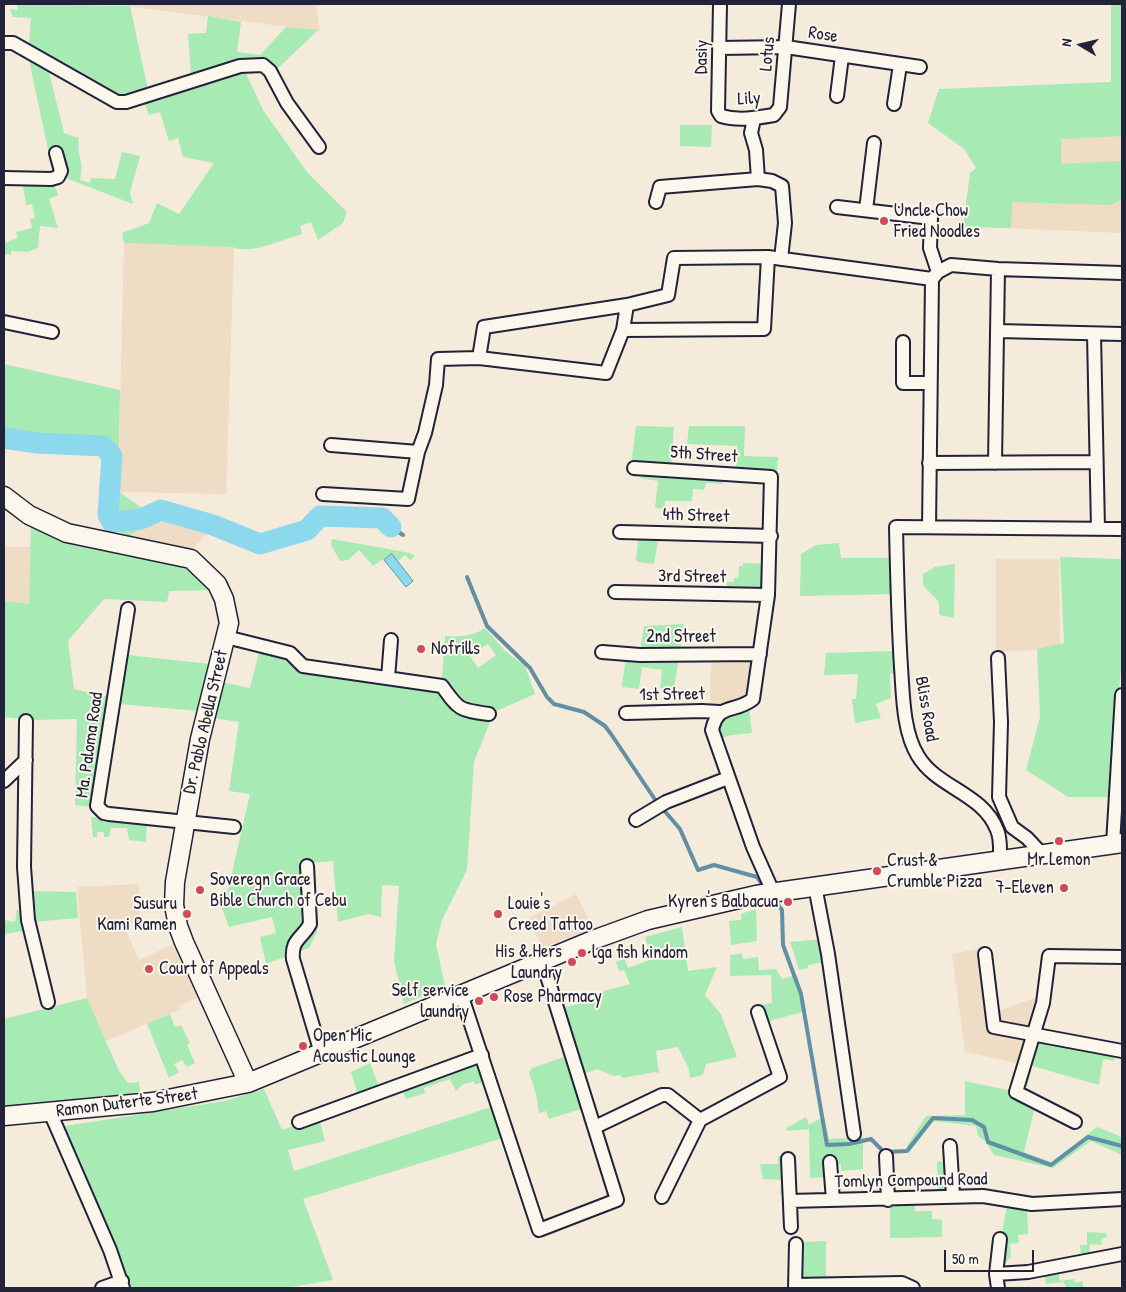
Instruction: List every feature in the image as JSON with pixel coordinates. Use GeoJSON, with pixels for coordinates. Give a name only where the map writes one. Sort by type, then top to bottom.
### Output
{"type":"FeatureCollection","features":[{"type":"Feature","properties":{"kind":"main road","name":"Dr. Pablo Abella Street"},"geometry":{"type":"LineString","coordinates":[[4,496],[29,515],[67,533],[191,559],[217,584],[224,599],[229,623],[207,706],[184,822],[175,882],[174,905],[178,926],[248,1083]]}},
{"type":"Feature","properties":{"kind":"main road","name":"Ramon Duterte Street"},"geometry":{"type":"LineString","coordinates":[[5,1113],[50,1112],[172,1099],[248,1083],[542,960],[648,920],[766,893],[1118,844]]}},
{"type":"Feature","properties":{"kind":"street","name":"Dasiy"},"geometry":{"type":"LineString","coordinates":[[718,111],[720,4]]}},
{"type":"Feature","properties":{"kind":"street","name":"Lotus"},"geometry":{"type":"LineString","coordinates":[[780,107],[790,4]]}},
{"type":"Feature","properties":{"kind":"street"},"geometry":{"type":"LineString","coordinates":[[4,43],[13,43],[117,102],[126,102],[240,66],[263,66],[270,71],[287,103],[319,147]]}},
{"type":"Feature","properties":{"kind":"street","name":"Rose"},"geometry":{"type":"LineString","coordinates":[[719,48],[786,47],[920,67]]}},
{"type":"Feature","properties":{"kind":"street"},"geometry":{"type":"LineString","coordinates":[[837,96],[842,56]]}},
{"type":"Feature","properties":{"kind":"street"},"geometry":{"type":"LineString","coordinates":[[894,104],[900,65]]}},
{"type":"Feature","properties":{"kind":"street","name":"Lily"},"geometry":{"type":"LineString","coordinates":[[718,111],[721,116],[728,118],[754,120],[774,115],[780,107]]}},
{"type":"Feature","properties":{"kind":"street"},"geometry":{"type":"LineString","coordinates":[[754,120],[751,133],[756,150],[758,179]]}},
{"type":"Feature","properties":{"kind":"street"},"geometry":{"type":"LineString","coordinates":[[866,210],[874,143]]}},
{"type":"Feature","properties":{"kind":"street"},"geometry":{"type":"LineString","coordinates":[[4,178],[51,179],[58,177],[61,171],[56,152]]}},
{"type":"Feature","properties":{"kind":"street"},"geometry":{"type":"LineString","coordinates":[[656,202],[660,187],[758,179],[772,181],[782,186],[786,223],[781,259]]}},
{"type":"Feature","properties":{"kind":"street"},"geometry":{"type":"LineString","coordinates":[[837,207],[931,218],[930,248],[935,276],[930,383],[929,527],[1122,529]]}},
{"type":"Feature","properties":{"kind":"street"},"geometry":{"type":"LineString","coordinates":[[622,330],[764,329],[768,257]]}},
{"type":"Feature","properties":{"kind":"street"},"geometry":{"type":"LineString","coordinates":[[480,358],[484,327],[626,305],[668,295],[674,258],[768,257],[935,276],[951,265],[998,269],[1122,273]]}},
{"type":"Feature","properties":{"kind":"street"},"geometry":{"type":"LineString","coordinates":[[995,463],[998,269]]}},
{"type":"Feature","properties":{"kind":"street"},"geometry":{"type":"LineString","coordinates":[[323,494],[408,499],[418,452],[426,433],[434,395],[438,359],[480,358],[606,373],[622,330],[626,305]]}},
{"type":"Feature","properties":{"kind":"street"},"geometry":{"type":"LineString","coordinates":[[4,322],[52,332]]}},
{"type":"Feature","properties":{"kind":"street"},"geometry":{"type":"LineString","coordinates":[[998,332],[1122,334]]}},
{"type":"Feature","properties":{"kind":"street"},"geometry":{"type":"LineString","coordinates":[[1094,334],[1098,529]]}},
{"type":"Feature","properties":{"kind":"street"},"geometry":{"type":"LineString","coordinates":[[903,342],[903,383],[930,383]]}},
{"type":"Feature","properties":{"kind":"street"},"geometry":{"type":"LineString","coordinates":[[331,445],[418,452]]}},
{"type":"Feature","properties":{"kind":"street"},"geometry":{"type":"LineString","coordinates":[[929,463],[1096,462]]}},
{"type":"Feature","properties":{"kind":"street","name":"5th Street"},"geometry":{"type":"LineString","coordinates":[[634,468],[772,477],[771,536]]}},
{"type":"Feature","properties":{"kind":"street","name":"Bliss Road"},"geometry":{"type":"LineString","coordinates":[[929,527],[896,527],[903,700],[911,738],[918,756],[933,774],[968,796],[986,812],[998,831],[1000,860]]}},
{"type":"Feature","properties":{"kind":"street","name":"4th Street"},"geometry":{"type":"LineString","coordinates":[[620,532],[771,536]]}},
{"type":"Feature","properties":{"kind":"street"},"geometry":{"type":"LineString","coordinates":[[760,654],[768,596],[771,536]]}},
{"type":"Feature","properties":{"kind":"street","name":"3rd Street"},"geometry":{"type":"LineString","coordinates":[[615,592],[768,596]]}},
{"type":"Feature","properties":{"kind":"street","name":"Ma. Paloma Road"},"geometry":{"type":"LineString","coordinates":[[128,609],[97,806],[104,813],[109,814],[234,827]]}},
{"type":"Feature","properties":{"kind":"street"},"geometry":{"type":"LineString","coordinates":[[226,637],[290,653],[303,666],[442,686],[456,706],[464,710],[489,714]]}},
{"type":"Feature","properties":{"kind":"street"},"geometry":{"type":"LineString","coordinates":[[388,678],[391,640]]}},
{"type":"Feature","properties":{"kind":"street","name":"2nd Street"},"geometry":{"type":"LineString","coordinates":[[602,652],[640,656],[760,654]]}},
{"type":"Feature","properties":{"kind":"street","name":"1st Street"},"geometry":{"type":"LineString","coordinates":[[626,714],[719,712],[745,706],[753,700],[760,654]]}},
{"type":"Feature","properties":{"kind":"street"},"geometry":{"type":"LineString","coordinates":[[998,658],[1001,722],[999,797],[1012,827],[1027,838],[1042,854]]}},
{"type":"Feature","properties":{"kind":"street"},"geometry":{"type":"LineString","coordinates":[[1118,844],[1122,695]]}},
{"type":"Feature","properties":{"kind":"street"},"geometry":{"type":"LineString","coordinates":[[719,712],[714,718],[712,730],[766,893]]}},
{"type":"Feature","properties":{"kind":"street"},"geometry":{"type":"LineString","coordinates":[[26,721],[24,867],[28,920],[48,1002]]}},
{"type":"Feature","properties":{"kind":"street"},"geometry":{"type":"LineString","coordinates":[[4,781],[26,760]]}},
{"type":"Feature","properties":{"kind":"street"},"geometry":{"type":"LineString","coordinates":[[636,820],[661,805],[728,778]]}},
{"type":"Feature","properties":{"kind":"street"},"geometry":{"type":"LineString","coordinates":[[307,866],[310,924],[306,932],[295,942],[292,950],[321,1054]]}},
{"type":"Feature","properties":{"kind":"street"},"geometry":{"type":"LineString","coordinates":[[815,886],[832,983],[854,1134]]}},
{"type":"Feature","properties":{"kind":"street"},"geometry":{"type":"LineString","coordinates":[[985,954],[994,1027],[1122,1051]]}},
{"type":"Feature","properties":{"kind":"street"},"geometry":{"type":"LineString","coordinates":[[1075,1122],[1016,1092],[1043,1003],[1049,956],[1122,957]]}},
{"type":"Feature","properties":{"kind":"street"},"geometry":{"type":"LineString","coordinates":[[461,994],[539,1230],[618,1200],[542,960]]}},
{"type":"Feature","properties":{"kind":"street"},"geometry":{"type":"LineString","coordinates":[[662,1197],[700,1120],[780,1077],[758,1012]]}},
{"type":"Feature","properties":{"kind":"street"},"geometry":{"type":"LineString","coordinates":[[299,1122],[482,1055]]}},
{"type":"Feature","properties":{"kind":"street"},"geometry":{"type":"LineString","coordinates":[[595,1127],[662,1095],[668,1095],[700,1120]]}},
{"type":"Feature","properties":{"kind":"street"},"geometry":{"type":"LineString","coordinates":[[50,1112],[122,1285],[102,1288]]}},
{"type":"Feature","properties":{"kind":"street"},"geometry":{"type":"LineString","coordinates":[[950,1146],[953,1196]]}},
{"type":"Feature","properties":{"kind":"street"},"geometry":{"type":"LineString","coordinates":[[886,1156],[888,1200]]}},
{"type":"Feature","properties":{"kind":"street"},"geometry":{"type":"LineString","coordinates":[[788,1159],[791,1227]]}},
{"type":"Feature","properties":{"kind":"street"},"geometry":{"type":"LineString","coordinates":[[830,1162],[833,1200]]}},
{"type":"Feature","properties":{"kind":"street","name":"Tomlyn Compound Road"},"geometry":{"type":"LineString","coordinates":[[790,1201],[888,1200],[953,1196],[1002,1197],[1032,1204],[1122,1199]]}},
{"type":"Feature","properties":{"kind":"street"},"geometry":{"type":"LineString","coordinates":[[998,1288],[996,1274],[1000,1240]]}},
{"type":"Feature","properties":{"kind":"street"},"geometry":{"type":"LineString","coordinates":[[796,1244],[795,1287],[902,1282],[913,1288]]}},
{"type":"Feature","properties":{"kind":"street"},"geometry":{"type":"LineString","coordinates":[[996,1274],[1028,1272],[1122,1254]]}},
{"type":"Feature","properties":{"kind":"shaded area"},"geometry":{"type":"Polygon","coordinates":[[[110,4],[316,4],[320,31],[179,13],[110,4]]]}},
{"type":"Feature","properties":{"kind":"shaded area"},"geometry":{"type":"Polygon","coordinates":[[[1122,133],[1122,233],[1005,228],[1008,134],[1122,133]]]}},
{"type":"Feature","properties":{"kind":"shaded area"},"geometry":{"type":"Polygon","coordinates":[[[124,243],[234,247],[226,494],[118,492],[124,243]]]}},
{"type":"Feature","properties":{"kind":"shaded area"},"geometry":{"type":"Polygon","coordinates":[[[153,516],[212,528],[193,549],[130,536],[153,516]]]}},
{"type":"Feature","properties":{"kind":"shaded area"},"geometry":{"type":"Polygon","coordinates":[[[4,547],[30,547],[29,604],[4,603],[4,547]]]}},
{"type":"Feature","properties":{"kind":"shaded area"},"geometry":{"type":"Polygon","coordinates":[[[996,559],[1059,559],[1060,649],[996,652],[996,559]]]}},
{"type":"Feature","properties":{"kind":"shaded area"},"geometry":{"type":"Polygon","coordinates":[[[711,657],[756,657],[749,697],[742,703],[710,705],[711,657]]]}},
{"type":"Feature","properties":{"kind":"shaded area","name":"Court of Appeals"},"geometry":{"type":"Polygon","coordinates":[[[139,884],[140,920],[125,928],[139,960],[176,943],[203,995],[179,1006],[181,1009],[106,1041],[87,998],[77,887],[139,884]]]}},
{"type":"Feature","properties":{"kind":"shaded area"},"geometry":{"type":"Polygon","coordinates":[[[576,894],[593,928],[542,948],[529,918],[576,894]]]}},
{"type":"Feature","properties":{"kind":"shaded area"},"geometry":{"type":"Polygon","coordinates":[[[987,947],[993,1013],[1037,997],[1016,1063],[965,1052],[952,954],[987,947]]]}},
{"type":"Feature","properties":{"kind":"green space"},"geometry":{"type":"Polygon","coordinates":[[[18,4],[130,6],[148,90],[128,98],[111,93],[29,43],[31,18],[13,17],[10,9],[17,10],[18,4]]]}},
{"type":"Feature","properties":{"kind":"green space"},"geometry":{"type":"Polygon","coordinates":[[[1111,4],[1122,4],[1122,136],[1061,139],[1061,164],[1122,161],[1122,199],[1111,205],[1012,202],[1011,228],[963,227],[970,173],[976,168],[964,149],[928,123],[939,89],[1111,82],[1111,4]]]}},
{"type":"Feature","properties":{"kind":"green space"},"geometry":{"type":"Polygon","coordinates":[[[208,16],[241,22],[237,52],[260,55],[286,27],[318,30],[274,72],[245,71],[263,110],[307,172],[347,212],[343,223],[318,240],[311,222],[300,226],[302,234],[257,248],[240,249],[233,247],[124,243],[122,233],[149,223],[157,203],[179,214],[214,163],[183,157],[178,138],[169,141],[160,112],[149,115],[144,102],[191,76],[188,34],[206,33],[208,16]]]}},
{"type":"Feature","properties":{"kind":"green space"},"geometry":{"type":"Polygon","coordinates":[[[29,60],[49,72],[64,133],[79,138],[78,144],[82,168],[80,180],[90,183],[91,178],[115,179],[122,152],[140,156],[130,193],[133,204],[53,173],[29,60]]]}},
{"type":"Feature","properties":{"kind":"green space"},"geometry":{"type":"Polygon","coordinates":[[[680,125],[712,125],[711,147],[680,146],[680,125]]]}},
{"type":"Feature","properties":{"kind":"green space"},"geometry":{"type":"Polygon","coordinates":[[[54,184],[58,195],[49,199],[58,228],[40,226],[38,248],[28,252],[11,251],[11,255],[4,254],[4,243],[18,238],[16,232],[32,228],[30,219],[35,218],[32,204],[26,205],[23,186],[54,184]]]}},
{"type":"Feature","properties":{"kind":"green space"},"geometry":{"type":"Polygon","coordinates":[[[4,364],[120,390],[118,491],[153,516],[130,536],[103,527],[105,466],[97,450],[17,442],[4,443],[4,364]]]}},
{"type":"Feature","properties":{"kind":"green space"},"geometry":{"type":"Polygon","coordinates":[[[636,426],[674,427],[671,467],[631,466],[636,426]]]}},
{"type":"Feature","properties":{"kind":"green space"},"geometry":{"type":"Polygon","coordinates":[[[689,426],[745,426],[744,456],[778,457],[777,474],[736,472],[737,446],[687,444],[689,426]]]}},
{"type":"Feature","properties":{"kind":"green space"},"geometry":{"type":"Polygon","coordinates":[[[642,471],[723,478],[723,484],[706,483],[704,490],[693,489],[692,501],[665,501],[664,509],[655,508],[658,481],[641,478],[642,471]]]}},
{"type":"Feature","properties":{"kind":"green space"},"geometry":{"type":"Polygon","coordinates":[[[31,522],[73,543],[126,556],[179,565],[197,575],[210,590],[169,591],[167,602],[104,599],[68,641],[74,689],[106,696],[92,807],[75,805],[77,719],[32,720],[4,717],[4,601],[29,604],[31,522]]]}},
{"type":"Feature","properties":{"kind":"green space"},"geometry":{"type":"Polygon","coordinates":[[[639,535],[656,536],[658,541],[654,564],[638,562],[636,559],[639,535]]]}},
{"type":"Feature","properties":{"kind":"green space"},"geometry":{"type":"Polygon","coordinates":[[[332,539],[410,553],[415,556],[410,560],[405,555],[398,561],[391,554],[373,566],[359,550],[348,560],[340,561],[331,545],[332,539]]]}},
{"type":"Feature","properties":{"kind":"green space"},"geometry":{"type":"Polygon","coordinates":[[[839,543],[841,558],[895,558],[896,594],[800,596],[801,554],[816,545],[839,543]]]}},
{"type":"Feature","properties":{"kind":"green space"},"geometry":{"type":"Polygon","coordinates":[[[1060,557],[1122,559],[1122,658],[1109,797],[1068,797],[1026,770],[1040,717],[1037,649],[1064,643],[1060,557]]]}},
{"type":"Feature","properties":{"kind":"green space"},"geometry":{"type":"Polygon","coordinates":[[[743,563],[764,564],[764,590],[727,590],[727,582],[734,582],[734,578],[738,578],[739,566],[743,566],[743,563]]]}},
{"type":"Feature","properties":{"kind":"green space"},"geometry":{"type":"Polygon","coordinates":[[[955,564],[954,618],[939,615],[939,602],[923,585],[923,574],[935,567],[955,564]]]}},
{"type":"Feature","properties":{"kind":"green space"},"geometry":{"type":"Polygon","coordinates":[[[684,624],[680,650],[640,651],[644,626],[684,624]]]}},
{"type":"Feature","properties":{"kind":"green space"},"geometry":{"type":"Polygon","coordinates":[[[485,628],[504,650],[525,666],[535,694],[494,712],[474,762],[467,870],[442,920],[436,944],[445,986],[404,1004],[394,961],[399,886],[382,885],[381,917],[369,914],[338,922],[333,861],[311,863],[317,932],[309,948],[266,964],[260,937],[276,933],[272,917],[229,927],[217,895],[228,890],[250,794],[229,791],[239,722],[214,718],[222,682],[250,688],[262,640],[298,651],[302,661],[442,679],[445,636],[465,636],[485,628]],[[488,644],[470,656],[478,668],[496,655],[488,644]]]}},
{"type":"Feature","properties":{"kind":"green space"},"geometry":{"type":"Polygon","coordinates":[[[895,651],[896,673],[890,674],[891,698],[876,704],[881,718],[855,723],[852,699],[856,699],[858,674],[824,675],[826,653],[895,651]]]}},
{"type":"Feature","properties":{"kind":"green space"},"geometry":{"type":"Polygon","coordinates":[[[128,655],[210,664],[198,711],[119,704],[128,655]]]}},
{"type":"Feature","properties":{"kind":"green space"},"geometry":{"type":"Polygon","coordinates":[[[626,656],[679,657],[674,689],[660,688],[662,670],[642,667],[639,689],[622,687],[626,656]]]}},
{"type":"Feature","properties":{"kind":"green space"},"geometry":{"type":"Polygon","coordinates":[[[749,706],[752,733],[719,738],[717,721],[749,706]]]}},
{"type":"Feature","properties":{"kind":"green space"},"geometry":{"type":"Polygon","coordinates":[[[91,817],[147,820],[146,842],[129,840],[127,828],[111,828],[109,837],[104,837],[104,832],[97,832],[97,837],[93,837],[91,817]]]}},
{"type":"Feature","properties":{"kind":"green space"},"geometry":{"type":"Polygon","coordinates":[[[30,891],[76,892],[78,918],[33,922],[30,891]]]}},
{"type":"Feature","properties":{"kind":"green space"},"geometry":{"type":"Polygon","coordinates":[[[756,909],[757,941],[731,945],[729,921],[741,920],[741,914],[756,909]]]}},
{"type":"Feature","properties":{"kind":"green space"},"geometry":{"type":"Polygon","coordinates":[[[17,910],[22,911],[24,931],[4,934],[4,920],[15,922],[17,910]]]}},
{"type":"Feature","properties":{"kind":"green space"},"geometry":{"type":"Polygon","coordinates":[[[682,927],[688,971],[717,967],[705,995],[721,1014],[737,1057],[706,1064],[703,1075],[690,1078],[689,1069],[678,1047],[656,1051],[659,1073],[655,1072],[623,1078],[620,1075],[614,1076],[597,1069],[584,1074],[562,1008],[598,999],[604,991],[630,984],[624,970],[619,971],[616,962],[624,958],[628,968],[652,959],[645,937],[682,927]]]}},
{"type":"Feature","properties":{"kind":"green space"},"geometry":{"type":"Polygon","coordinates":[[[822,939],[824,962],[808,965],[808,968],[799,970],[790,942],[822,939]]]}},
{"type":"Feature","properties":{"kind":"green space"},"geometry":{"type":"Polygon","coordinates":[[[742,953],[743,959],[758,957],[759,970],[776,969],[782,979],[797,975],[806,1011],[769,1021],[772,1033],[768,1034],[757,1006],[772,1003],[771,975],[730,976],[730,955],[742,953]]]}},
{"type":"Feature","properties":{"kind":"green space"},"geometry":{"type":"Polygon","coordinates":[[[87,998],[119,1071],[128,1083],[139,1082],[140,1092],[61,1103],[4,1107],[4,1019],[87,998]]]}},
{"type":"Feature","properties":{"kind":"green space"},"geometry":{"type":"Polygon","coordinates":[[[170,1014],[175,1027],[181,1025],[190,1043],[187,1045],[195,1063],[187,1067],[182,1060],[174,1064],[179,1072],[169,1078],[147,1024],[170,1014]]]}},
{"type":"Feature","properties":{"kind":"green space"},"geometry":{"type":"Polygon","coordinates":[[[1035,1038],[1115,1056],[1114,1061],[1103,1059],[1099,1085],[1032,1066],[1027,1087],[1022,1085],[1035,1038]]]}},
{"type":"Feature","properties":{"kind":"green space"},"geometry":{"type":"Polygon","coordinates":[[[564,1057],[581,1109],[549,1119],[546,1111],[539,1113],[536,1094],[529,1072],[532,1068],[564,1057]]]}},
{"type":"Feature","properties":{"kind":"green space"},"geometry":{"type":"Polygon","coordinates":[[[480,1061],[485,1081],[475,1085],[474,1081],[462,1085],[456,1091],[450,1079],[424,1088],[425,1093],[406,1099],[402,1089],[480,1061]]]}},
{"type":"Feature","properties":{"kind":"green space"},"geometry":{"type":"Polygon","coordinates":[[[370,1063],[379,1087],[358,1096],[351,1072],[370,1063]]]}},
{"type":"Feature","properties":{"kind":"green space"},"geometry":{"type":"Polygon","coordinates":[[[965,1081],[1007,1090],[1013,1099],[1034,1110],[1024,1152],[1051,1162],[1097,1127],[1122,1137],[1122,1155],[1091,1141],[1053,1168],[994,1155],[985,1141],[978,1136],[976,1126],[934,1121],[909,1153],[907,1146],[926,1116],[965,1115],[965,1081]]]}},
{"type":"Feature","properties":{"kind":"green space"},"geometry":{"type":"Polygon","coordinates":[[[264,1089],[282,1130],[319,1118],[325,1141],[288,1150],[294,1171],[494,1106],[503,1138],[303,1199],[333,1280],[286,1288],[132,1288],[124,1279],[59,1127],[225,1101],[264,1089]]]}},
{"type":"Feature","properties":{"kind":"green space"},"geometry":{"type":"Polygon","coordinates":[[[824,1116],[829,1139],[863,1137],[863,1169],[841,1171],[841,1164],[833,1164],[833,1177],[810,1178],[809,1129],[787,1131],[786,1128],[806,1117],[809,1125],[824,1116]]]}},
{"type":"Feature","properties":{"kind":"green space"},"geometry":{"type":"Polygon","coordinates":[[[943,1142],[948,1142],[950,1192],[938,1193],[937,1162],[944,1161],[943,1142]]]}},
{"type":"Feature","properties":{"kind":"green space"},"geometry":{"type":"Polygon","coordinates":[[[784,1155],[786,1193],[780,1194],[781,1180],[763,1179],[760,1164],[778,1164],[778,1156],[784,1155]]]}},
{"type":"Feature","properties":{"kind":"green space"},"geometry":{"type":"Polygon","coordinates":[[[1008,1201],[1027,1206],[1028,1234],[1018,1235],[1019,1243],[1010,1244],[1011,1256],[998,1274],[1001,1237],[1008,1201]]]}},
{"type":"Feature","properties":{"kind":"green space"},"geometry":{"type":"Polygon","coordinates":[[[915,1205],[915,1211],[932,1211],[932,1219],[942,1220],[942,1237],[890,1238],[890,1206],[915,1205]]]}},
{"type":"Feature","properties":{"kind":"green space"},"geometry":{"type":"Polygon","coordinates":[[[1087,1232],[1106,1233],[1107,1237],[1101,1239],[1102,1245],[1090,1244],[1089,1255],[1081,1258],[1080,1245],[1087,1245],[1087,1232]]]}},
{"type":"Feature","properties":{"kind":"green space"},"geometry":{"type":"Polygon","coordinates":[[[826,1241],[826,1281],[801,1282],[800,1242],[826,1241]]]}},
{"type":"Feature","properties":{"kind":"green space"},"geometry":{"type":"Polygon","coordinates":[[[1058,1269],[1060,1281],[1074,1279],[1075,1283],[1082,1281],[1084,1288],[1076,1288],[1075,1286],[1066,1288],[1064,1282],[1046,1284],[1044,1272],[1058,1269]]]}},
{"type":"Feature","properties":{"kind":"water"},"geometry":{"type":"Polygon","coordinates":[[[392,554],[413,581],[406,587],[384,560],[392,554]]]}},
{"type":"Feature","properties":{"kind":"waterway"},"geometry":{"type":"LineString","coordinates":[[4,438],[37,443],[103,446],[112,456],[108,515],[112,522],[141,519],[161,510],[213,525],[260,544],[307,530],[320,516],[382,518],[391,527]]}},
{"type":"Feature","properties":{"kind":"waterway"},"geometry":{"type":"LineString","coordinates":[[391,527],[403,535]]}},
{"type":"Feature","properties":{"kind":"waterway"},"geometry":{"type":"LineString","coordinates":[[467,577],[487,626],[530,668],[547,697],[554,704],[584,712],[605,726],[656,801],[680,829],[698,870],[714,865],[757,877],[765,889]]}},
{"type":"Feature","properties":{"kind":"waterway"},"geometry":{"type":"LineString","coordinates":[[773,898],[782,910],[783,945],[801,994],[827,1145],[849,1144],[871,1139],[884,1152],[907,1151],[933,1118],[972,1120],[984,1127],[988,1142],[1051,1165],[1088,1137],[1122,1146]]}},
{"type":"Feature","properties":{"kind":"place","name":"Uncle Chow Fried Noodles"},"geometry":{"type":"Point","coordinates":[884,221]}},
{"type":"Feature","properties":{"kind":"place","name":"Nofrills"},"geometry":{"type":"Point","coordinates":[421,649]}},
{"type":"Feature","properties":{"kind":"place","name":"Mr Lemon"},"geometry":{"type":"Point","coordinates":[1059,841]}},
{"type":"Feature","properties":{"kind":"place","name":"Crust & Crumble Pizza"},"geometry":{"type":"Point","coordinates":[877,871]}},
{"type":"Feature","properties":{"kind":"place","name":"7-Eleven"},"geometry":{"type":"Point","coordinates":[1064,888]}},
{"type":"Feature","properties":{"kind":"place","name":"Soveregn Grace Bible Church of Cebu"},"geometry":{"type":"Point","coordinates":[200,890]}},
{"type":"Feature","properties":{"kind":"place","name":"Kyren's Balbacua"},"geometry":{"type":"Point","coordinates":[788,902]}},
{"type":"Feature","properties":{"kind":"place","name":"Susuru Kami Ramen"},"geometry":{"type":"Point","coordinates":[187,914]}},
{"type":"Feature","properties":{"kind":"place","name":"Louie's Creed Tattoo"},"geometry":{"type":"Point","coordinates":[498,914]}},
{"type":"Feature","properties":{"kind":"place","name":"lga fish kindom"},"geometry":{"type":"Point","coordinates":[582,953]}},
{"type":"Feature","properties":{"kind":"place","name":"His & Hers Laundry"},"geometry":{"type":"Point","coordinates":[572,962]}},
{"type":"Feature","properties":{"kind":"place","name":"Court of Appeals"},"geometry":{"type":"Point","coordinates":[149,969]}},
{"type":"Feature","properties":{"kind":"place","name":"Rose Pharmacy"},"geometry":{"type":"Point","coordinates":[494,997]}},
{"type":"Feature","properties":{"kind":"place","name":"Self service laundry"},"geometry":{"type":"Point","coordinates":[479,1001]}},
{"type":"Feature","properties":{"kind":"place","name":"Open Mic Acoustic Lounge"},"geometry":{"type":"Point","coordinates":[303,1046]}}]}
